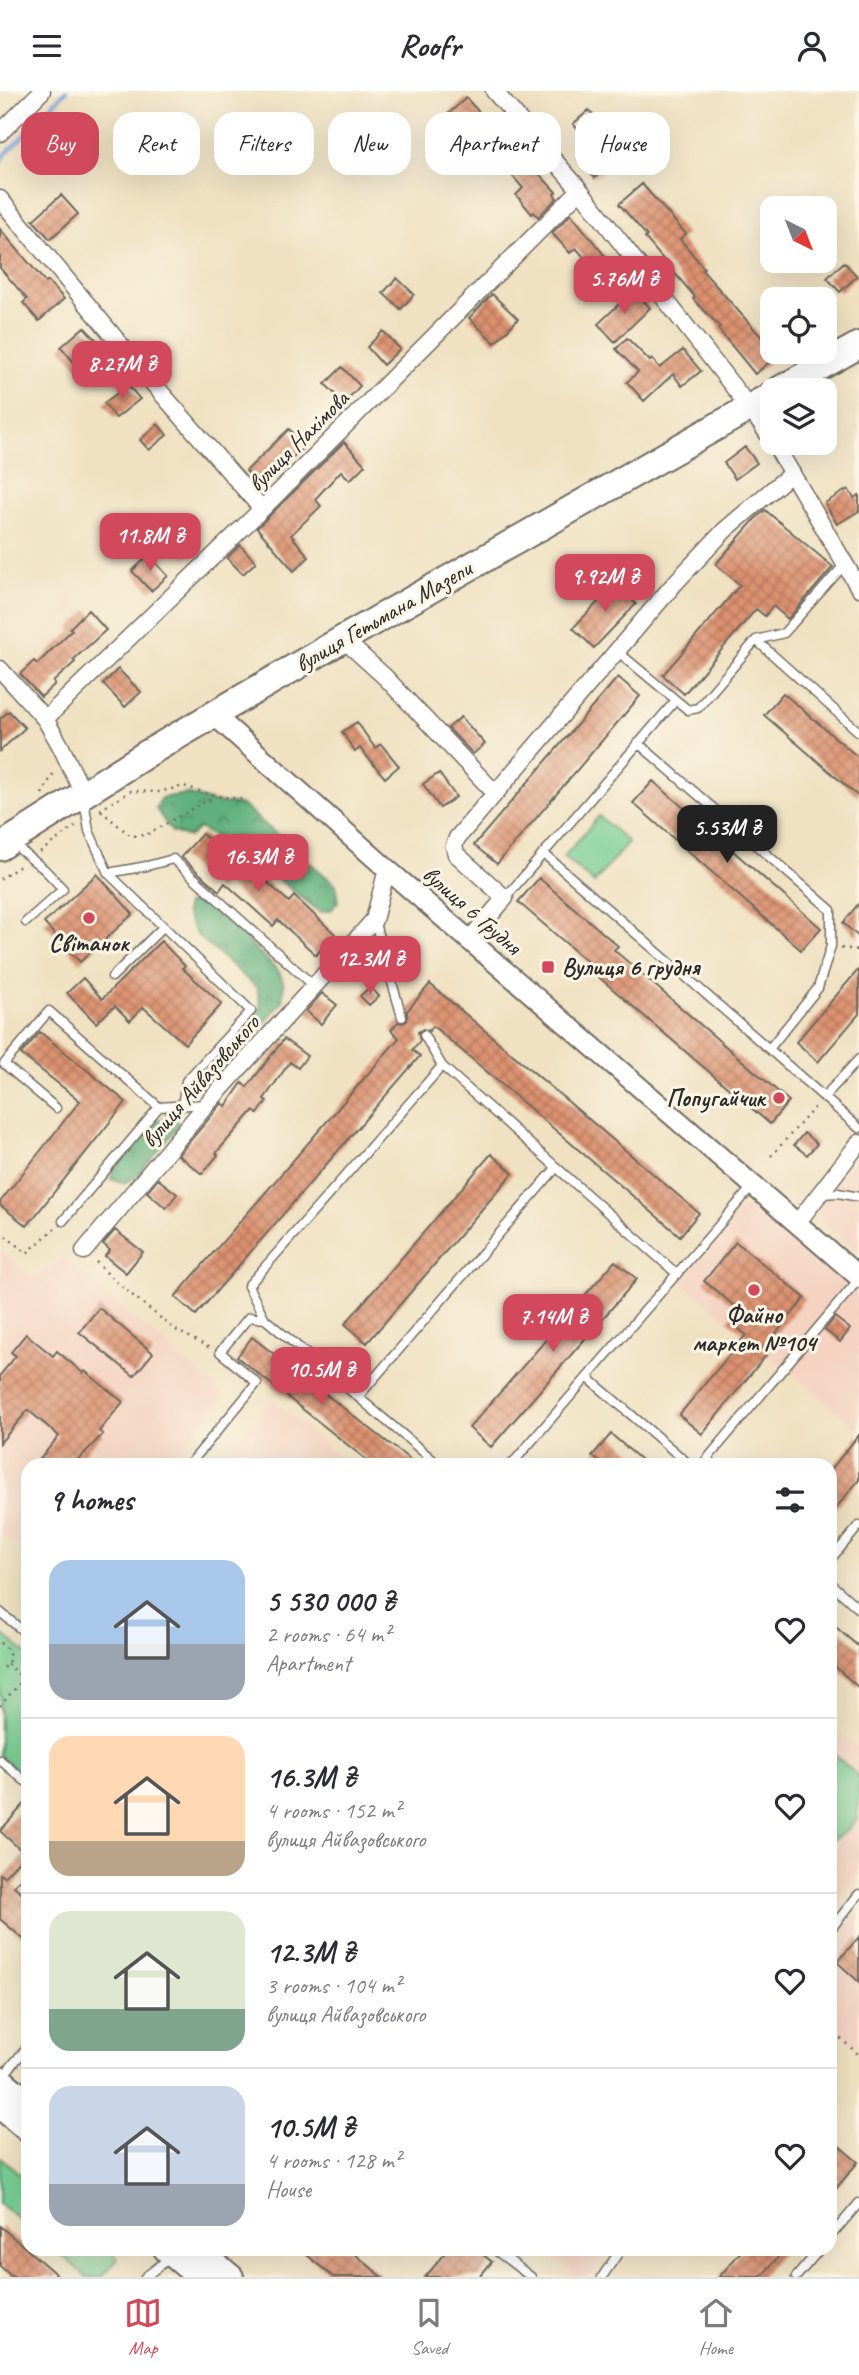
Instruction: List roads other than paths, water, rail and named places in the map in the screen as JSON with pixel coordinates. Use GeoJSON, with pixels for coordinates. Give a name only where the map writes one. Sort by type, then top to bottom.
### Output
{"type":"FeatureCollection","features":[{"type":"Feature","properties":{"kind":"highway"},"geometry":{"type":"LineString","coordinates":[[798,378],[856,342]]}},
{"type":"Feature","properties":{"kind":"highway","name":"вулиця Гетьмана Мазепи"},"geometry":{"type":"LineString","coordinates":[[3,848],[90,807],[214,715],[760,401]]}},
{"type":"Feature","properties":{"kind":"main road"},"geometry":{"type":"LineString","coordinates":[[0,2079],[21,2097]]}},
{"type":"Feature","properties":{"kind":"main road"},"geometry":{"type":"LineString","coordinates":[[0,2106],[21,2124]]}},
{"type":"Feature","properties":{"kind":"main road"},"geometry":{"type":"LineString","coordinates":[[183,2256],[199,2277]]}},
{"type":"Feature","properties":{"kind":"main road"},"geometry":{"type":"LineString","coordinates":[[189,2256],[231,2277]]}},
{"type":"Feature","properties":{"kind":"street"},"geometry":{"type":"LineString","coordinates":[[0,132],[42,91]]}},
{"type":"Feature","properties":{"kind":"street"},"geometry":{"type":"LineString","coordinates":[[494,91],[760,401]]}},
{"type":"Feature","properties":{"kind":"street","name":"вулиця Нахімова"},"geometry":{"type":"LineString","coordinates":[[45,719],[262,509],[580,190]]}},
{"type":"Feature","properties":{"kind":"street"},"geometry":{"type":"LineString","coordinates":[[1,200],[262,509]]}},
{"type":"Feature","properties":{"kind":"street"},"geometry":{"type":"LineString","coordinates":[[781,455],[859,588]]}},
{"type":"Feature","properties":{"kind":"street"},"geometry":{"type":"LineString","coordinates":[[469,940],[505,898],[456,854],[454,846],[457,838],[675,583],[725,530],[792,473]]}},
{"type":"Feature","properties":{"kind":"street"},"geometry":{"type":"LineString","coordinates":[[343,639],[385,677],[495,793]]}},
{"type":"Feature","properties":{"kind":"street"},"geometry":{"type":"LineString","coordinates":[[0,669],[45,719],[90,807]]}},
{"type":"Feature","properties":{"kind":"street","name":"вулиця 6 Грудня"},"geometry":{"type":"LineString","coordinates":[[214,715],[387,869],[754,1184],[859,1278]]}},
{"type":"Feature","properties":{"kind":"street","name":"вулиця Айвазовського"},"geometry":{"type":"LineString","coordinates":[[84,1251],[207,1104],[374,920],[387,869]]}},
{"type":"Feature","properties":{"kind":"street"},"geometry":{"type":"LineString","coordinates":[[797,1223],[859,1143]]}},
{"type":"Feature","properties":{"kind":"lane"},"geometry":{"type":"LineString","coordinates":[[617,651],[688,710],[698,708],[756,640],[784,633],[845,564]]}},
{"type":"Feature","properties":{"kind":"lane"},"geometry":{"type":"LineString","coordinates":[[756,640],[859,732]]}},
{"type":"Feature","properties":{"kind":"lane"},"geometry":{"type":"LineString","coordinates":[[505,898],[676,700]]}},
{"type":"Feature","properties":{"kind":"lane"},"geometry":{"type":"LineString","coordinates":[[638,743],[831,910],[831,946],[818,988],[769,1048]]}},
{"type":"Feature","properties":{"kind":"lane"},"geometry":{"type":"LineString","coordinates":[[90,807],[89,831],[108,873],[251,1011],[186,1081],[182,1106]]}},
{"type":"Feature","properties":{"kind":"lane"},"geometry":{"type":"LineString","coordinates":[[3,848],[45,870],[63,889],[26,922]]}},
{"type":"Feature","properties":{"kind":"lane"},"geometry":{"type":"LineString","coordinates":[[543,853],[859,1128]]}},
{"type":"Feature","properties":{"kind":"lane"},"geometry":{"type":"LineString","coordinates":[[108,873],[173,859],[314,986]]}},
{"type":"Feature","properties":{"kind":"lane"},"geometry":{"type":"LineString","coordinates":[[374,920],[402,1017]]}},
{"type":"Feature","properties":{"kind":"lane"},"geometry":{"type":"LineString","coordinates":[[112,977],[163,927]]}},
{"type":"Feature","properties":{"kind":"lane"},"geometry":{"type":"LineString","coordinates":[[55,1108],[2,1062],[48,1011],[159,1107],[207,1104]]}},
{"type":"Feature","properties":{"kind":"lane"},"geometry":{"type":"LineString","coordinates":[[425,1035],[442,1066],[677,1274]]}},
{"type":"Feature","properties":{"kind":"lane"},"geometry":{"type":"LineString","coordinates":[[824,1097],[859,1059]]}},
{"type":"Feature","properties":{"kind":"lane"},"geometry":{"type":"LineString","coordinates":[[431,1458],[265,1319],[248,1286],[442,1066]]}},
{"type":"Feature","properties":{"kind":"lane"},"geometry":{"type":"LineString","coordinates":[[63,1221],[159,1107]]}},
{"type":"Feature","properties":{"kind":"lane"},"geometry":{"type":"LineString","coordinates":[[358,1397],[556,1168]]}},
{"type":"Feature","properties":{"kind":"lane"},"geometry":{"type":"LineString","coordinates":[[517,1458],[754,1184]]}},
{"type":"Feature","properties":{"kind":"lane"},"geometry":{"type":"LineString","coordinates":[[819,1194],[838,1193],[859,1197]]}},
{"type":"Feature","properties":{"kind":"lane"},"geometry":{"type":"LineString","coordinates":[[708,1458],[859,1278]]}},
{"type":"Feature","properties":{"kind":"lane"},"geometry":{"type":"LineString","coordinates":[[195,1458],[257,1383],[220,1352],[249,1317],[265,1319]]}},
{"type":"Feature","properties":{"kind":"lane"},"geometry":{"type":"LineString","coordinates":[[587,1377],[682,1458]]}},
{"type":"Feature","properties":{"kind":"lane"},"geometry":{"type":"LineString","coordinates":[[837,1552],[859,1525]]}},
{"type":"Feature","properties":{"kind":"lane"},"geometry":{"type":"LineString","coordinates":[[837,1589],[859,1609]]}},
{"type":"Feature","properties":{"kind":"lane"},"geometry":{"type":"LineString","coordinates":[[0,1612],[21,1629]]}},
{"type":"Feature","properties":{"kind":"lane"},"geometry":{"type":"LineString","coordinates":[[0,1760],[21,1778]]}},
{"type":"Feature","properties":{"kind":"lane"},"geometry":{"type":"LineString","coordinates":[[837,1921],[859,1894]]}},
{"type":"Feature","properties":{"kind":"lane"},"geometry":{"type":"LineString","coordinates":[[0,2079],[21,2054]]}},
{"type":"Feature","properties":{"kind":"lane"},"geometry":{"type":"LineString","coordinates":[[837,2229],[859,2203]]}},
{"type":"Feature","properties":{"kind":"lane"},"geometry":{"type":"LineString","coordinates":[[145,2277],[172,2256]]}},
{"type":"Feature","properties":{"kind":"lane"},"geometry":{"type":"LineString","coordinates":[[503,2256],[531,2277]]}},
{"type":"Feature","properties":{"kind":"lane"},"geometry":{"type":"LineString","coordinates":[[602,2277],[616,2256]]}},
{"type":"Feature","properties":{"kind":"lane"},"geometry":{"type":"LineString","coordinates":[[796,2277],[814,2256]]}},
{"type":"Feature","properties":{"kind":"waterway"},"geometry":{"type":"LineString","coordinates":[[0,163],[66,91]]}},
{"type":"Feature","properties":{"kind":"place","name":"Світанок"},"geometry":{"type":"Point","coordinates":[89,918]}},
{"type":"Feature","properties":{"kind":"place","name":"Вулиця 6 грудня"},"geometry":{"type":"Point","coordinates":[548,967]}},
{"type":"Feature","properties":{"kind":"place","name":"Попугайчик"},"geometry":{"type":"Point","coordinates":[779,1098]}},
{"type":"Feature","properties":{"kind":"place","name":"Файно маркет №104"},"geometry":{"type":"Point","coordinates":[754,1290]}}]}
